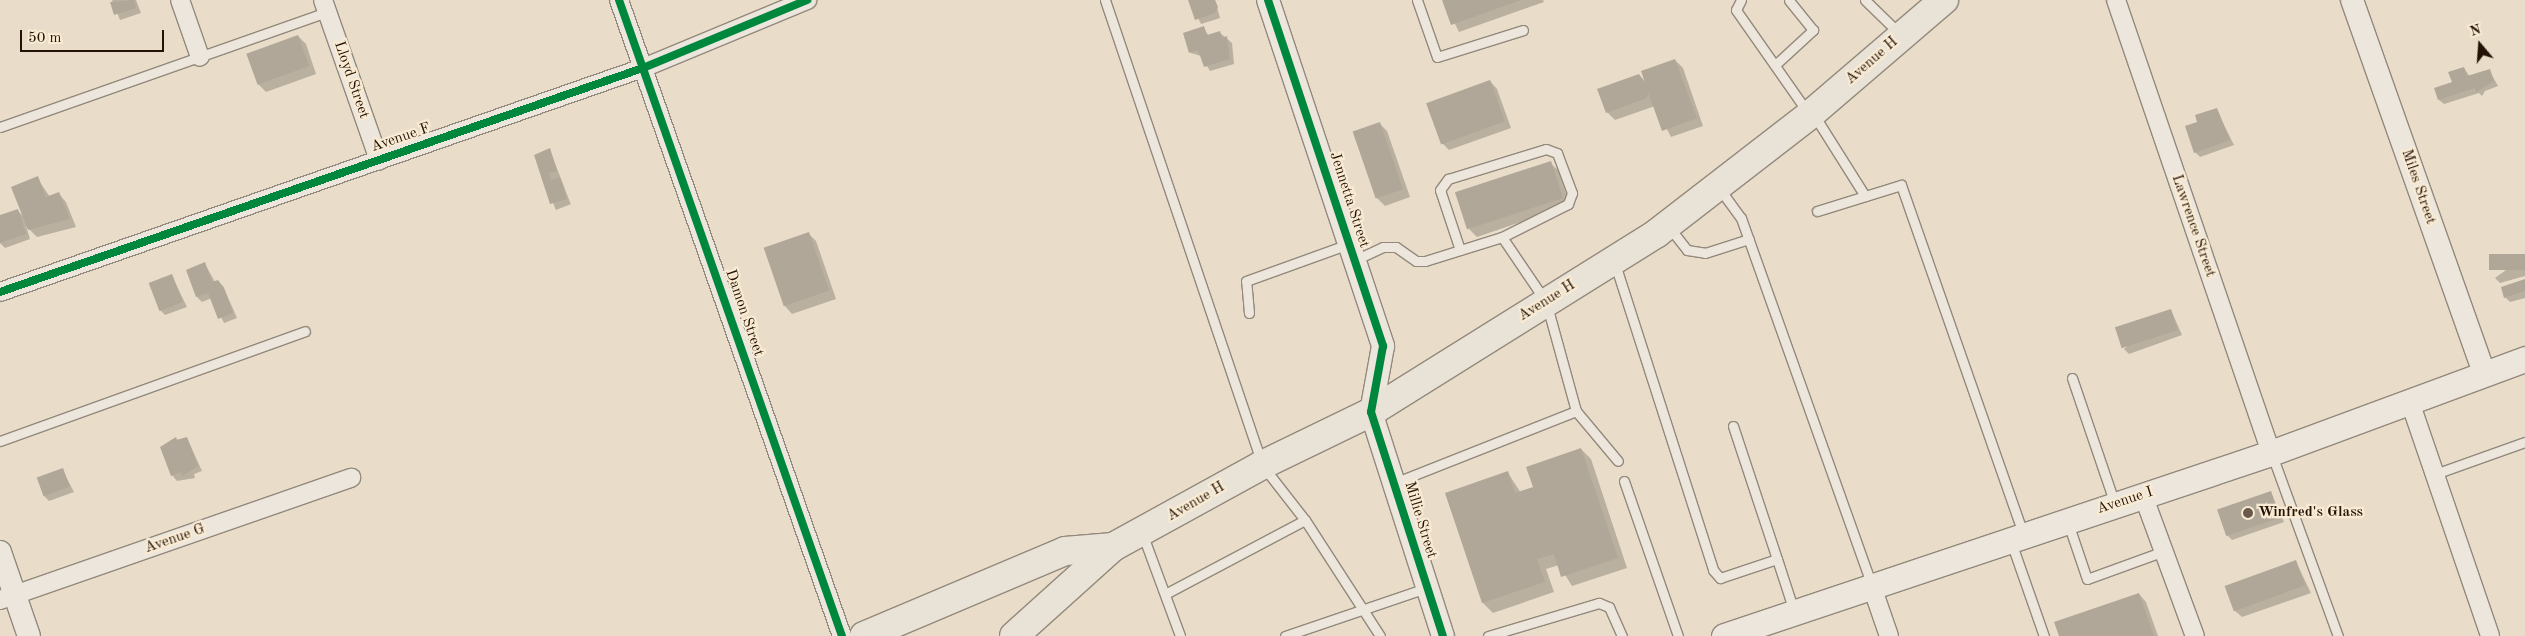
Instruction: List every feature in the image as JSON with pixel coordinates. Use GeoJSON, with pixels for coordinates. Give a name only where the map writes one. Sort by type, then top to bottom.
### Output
{"type":"FeatureCollection","features":[{"type":"Feature","properties":{"kind":"main road","name":"Avenue H"},"geometry":{"type":"LineString","coordinates":[[1014,636],[1113,547],[1142,533],[1262,465],[1371,412],[1667,225],[1811,114],[1944,0]]}},
{"type":"Feature","properties":{"kind":"main road","name":"Avenue I"},"geometry":{"type":"LineString","coordinates":[[1737,633],[1794,610],[2016,535],[2143,496],[2271,453],[2484,373],[2525,360]]}},
{"type":"Feature","properties":{"kind":"main road","name":"Avenue H"},"geometry":{"type":"LineString","coordinates":[[864,636],[1065,551],[1113,547]]}},
{"type":"Feature","properties":{"kind":"street"},"geometry":{"type":"LineString","coordinates":[[180,0],[200,57]]}},
{"type":"Feature","properties":{"kind":"street","name":"Damon Street"},"geometry":{"type":"LineString","coordinates":[[619,0],[842,636]]}},
{"type":"Feature","properties":{"kind":"street","name":"Avenue F"},"geometry":{"type":"LineString","coordinates":[[0,292],[643,68],[807,0]]}},
{"type":"Feature","properties":{"kind":"street","name":"Jennetta Street"},"geometry":{"type":"LineString","coordinates":[[1268,0],[1384,346],[1371,412]]}},
{"type":"Feature","properties":{"kind":"street","name":"Lawrence Street"},"geometry":{"type":"LineString","coordinates":[[2116,0],[2271,453]]}},
{"type":"Feature","properties":{"kind":"street","name":"Miles Street"},"geometry":{"type":"LineString","coordinates":[[2352,0],[2484,373]]}},
{"type":"Feature","properties":{"kind":"street","name":"Lloyd Street"},"geometry":{"type":"LineString","coordinates":[[325,6],[379,160]]}},
{"type":"Feature","properties":{"kind":"street"},"geometry":{"type":"LineString","coordinates":[[2410,402],[2490,636]]}},
{"type":"Feature","properties":{"kind":"street","name":"Millie Street"},"geometry":{"type":"LineString","coordinates":[[1371,412],[1443,636]]}},
{"type":"Feature","properties":{"kind":"street","name":"Avenue G"},"geometry":{"type":"LineString","coordinates":[[8,598],[351,478]]}},
{"type":"Feature","properties":{"kind":"street"},"geometry":{"type":"LineString","coordinates":[[2143,496],[2195,636]]}},
{"type":"Feature","properties":{"kind":"street"},"geometry":{"type":"LineString","coordinates":[[0,552],[8,598],[29,636]]}},
{"type":"Feature","properties":{"kind":"street"},"geometry":{"type":"LineString","coordinates":[[1871,584],[1889,636]]}},
{"type":"Feature","properties":{"kind":"lane"},"geometry":{"type":"LineString","coordinates":[[1105,0],[1262,465],[1305,520],[1366,608],[1380,636]]}},
{"type":"Feature","properties":{"kind":"lane"},"geometry":{"type":"LineString","coordinates":[[1417,0],[1437,57],[1523,30]]}},
{"type":"Feature","properties":{"kind":"lane"},"geometry":{"type":"LineString","coordinates":[[1741,0],[1736,10],[1811,114],[1865,196]]}},
{"type":"Feature","properties":{"kind":"lane"},"geometry":{"type":"LineString","coordinates":[[1775,65],[1813,30],[1789,0]]}},
{"type":"Feature","properties":{"kind":"lane"},"geometry":{"type":"LineString","coordinates":[[1864,0],[1902,36]]}},
{"type":"Feature","properties":{"kind":"lane"},"geometry":{"type":"LineString","coordinates":[[0,127],[200,57],[325,6]]}},
{"type":"Feature","properties":{"kind":"lane"},"geometry":{"type":"LineString","coordinates":[[1249,313],[1244,295],[1246,281],[1352,252],[1383,247],[1396,248],[1416,261],[1460,250],[1502,237],[1568,204],[1572,192],[1557,153],[1546,149],[1448,179],[1440,190],[1460,250]]}},
{"type":"Feature","properties":{"kind":"lane"},"geometry":{"type":"LineString","coordinates":[[1817,211],[1901,185],[2016,535],[2044,636]]}},
{"type":"Feature","properties":{"kind":"lane"},"geometry":{"type":"LineString","coordinates":[[1718,186],[1741,218],[1871,584]]}},
{"type":"Feature","properties":{"kind":"lane"},"geometry":{"type":"LineString","coordinates":[[1667,225],[1687,250],[1705,253],[1749,239]]}},
{"type":"Feature","properties":{"kind":"lane"},"geometry":{"type":"LineString","coordinates":[[1502,237],[1546,302],[1576,412],[1618,461]]}},
{"type":"Feature","properties":{"kind":"lane"},"geometry":{"type":"LineString","coordinates":[[1614,259],[1713,570],[1720,578],[1777,559]]}},
{"type":"Feature","properties":{"kind":"lane"},"geometry":{"type":"LineString","coordinates":[[0,441],[305,331]]}},
{"type":"Feature","properties":{"kind":"lane"},"geometry":{"type":"LineString","coordinates":[[2072,378],[2116,504]]}},
{"type":"Feature","properties":{"kind":"lane"},"geometry":{"type":"LineString","coordinates":[[1394,483],[1576,412]]}},
{"type":"Feature","properties":{"kind":"lane"},"geometry":{"type":"LineString","coordinates":[[1733,426],[1794,610]]}},
{"type":"Feature","properties":{"kind":"lane"},"geometry":{"type":"LineString","coordinates":[[2435,474],[2525,442]]}},
{"type":"Feature","properties":{"kind":"lane"},"geometry":{"type":"LineString","coordinates":[[2271,453],[2338,636]]}},
{"type":"Feature","properties":{"kind":"lane"},"geometry":{"type":"LineString","coordinates":[[1624,481],[1678,636]]}},
{"type":"Feature","properties":{"kind":"lane"},"geometry":{"type":"LineString","coordinates":[[2067,519],[2087,579],[2164,551]]}},
{"type":"Feature","properties":{"kind":"lane"},"geometry":{"type":"LineString","coordinates":[[1167,594],[1305,520]]}},
{"type":"Feature","properties":{"kind":"lane"},"geometry":{"type":"LineString","coordinates":[[1142,533],[1167,594],[1180,636]]}},
{"type":"Feature","properties":{"kind":"lane"},"geometry":{"type":"LineString","coordinates":[[1286,636],[1426,588]]}},
{"type":"Feature","properties":{"kind":"lane"},"geometry":{"type":"LineString","coordinates":[[1488,636],[1599,603],[1609,607],[1622,636]]}},
{"type":"Feature","properties":{"kind":"building"},"geometry":{"type":"Polygon","coordinates":[[[134,0],[136,8],[114,15],[110,2],[134,0]]]}},
{"type":"Feature","properties":{"kind":"building"},"geometry":{"type":"Polygon","coordinates":[[[1188,0],[1215,0],[1218,7],[1215,13],[1195,20],[1188,0]]]}},
{"type":"Feature","properties":{"kind":"building"},"geometry":{"type":"Polygon","coordinates":[[[1442,0],[1521,0],[1451,25],[1442,0]]]}},
{"type":"Feature","properties":{"kind":"building"},"geometry":{"type":"Polygon","coordinates":[[[1204,26],[1207,35],[1220,31],[1222,38],[1227,36],[1230,59],[1204,67],[1198,50],[1189,53],[1183,33],[1204,26]]]}},
{"type":"Feature","properties":{"kind":"building"},"geometry":{"type":"Polygon","coordinates":[[[298,35],[309,66],[258,85],[246,54],[298,35]]]}},
{"type":"Feature","properties":{"kind":"building"},"geometry":{"type":"Polygon","coordinates":[[[1675,59],[1697,118],[1662,131],[1648,92],[1647,98],[1606,113],[1597,89],[1639,74],[1646,85],[1641,71],[1675,59]]]}},
{"type":"Feature","properties":{"kind":"building"},"geometry":{"type":"Polygon","coordinates":[[[2464,67],[2467,76],[2490,69],[2494,81],[2476,92],[2475,88],[2438,100],[2434,88],[2452,82],[2448,72],[2464,67]]]}},
{"type":"Feature","properties":{"kind":"building"},"geometry":{"type":"Polygon","coordinates":[[[1490,80],[1505,121],[1441,145],[1426,103],[1490,80]]]}},
{"type":"Feature","properties":{"kind":"building"},"geometry":{"type":"Polygon","coordinates":[[[2217,108],[2230,140],[2194,153],[2185,126],[2197,122],[2195,115],[2217,108]]]}},
{"type":"Feature","properties":{"kind":"building"},"geometry":{"type":"Polygon","coordinates":[[[1380,122],[1403,189],[1376,199],[1353,131],[1380,122]]]}},
{"type":"Feature","properties":{"kind":"building"},"geometry":{"type":"Polygon","coordinates":[[[550,148],[557,171],[549,173],[551,180],[560,177],[567,199],[550,204],[534,155],[550,148]]]}},
{"type":"Feature","properties":{"kind":"building"},"geometry":{"type":"Polygon","coordinates":[[[1551,161],[1563,198],[1467,229],[1455,192],[1551,161]]]}},
{"type":"Feature","properties":{"kind":"building"},"geometry":{"type":"Polygon","coordinates":[[[38,176],[46,197],[59,192],[70,219],[28,230],[11,187],[38,176]]]}},
{"type":"Feature","properties":{"kind":"building"},"geometry":{"type":"Polygon","coordinates":[[[18,209],[26,234],[0,243],[0,215],[18,209]]]}},
{"type":"Feature","properties":{"kind":"building"},"geometry":{"type":"Polygon","coordinates":[[[809,232],[829,291],[784,306],[764,248],[809,232]]]}},
{"type":"Feature","properties":{"kind":"building"},"geometry":{"type":"Polygon","coordinates":[[[2489,254],[2525,254],[2525,270],[2489,270],[2489,254]]]}},
{"type":"Feature","properties":{"kind":"building"},"geometry":{"type":"Polygon","coordinates":[[[205,262],[212,282],[218,280],[224,288],[233,313],[218,319],[208,293],[196,297],[186,270],[205,262]]]}},
{"type":"Feature","properties":{"kind":"building"},"geometry":{"type":"Polygon","coordinates":[[[172,274],[183,302],[159,311],[149,283],[172,274]]]}},
{"type":"Feature","properties":{"kind":"building"},"geometry":{"type":"Polygon","coordinates":[[[2525,279],[2525,291],[2504,298],[2501,287],[2525,279]]]}},
{"type":"Feature","properties":{"kind":"building"},"geometry":{"type":"Polygon","coordinates":[[[2171,309],[2178,330],[2122,348],[2115,327],[2171,309]]]}},
{"type":"Feature","properties":{"kind":"building"},"geometry":{"type":"Polygon","coordinates":[[[176,437],[177,440],[187,437],[198,466],[182,476],[181,472],[171,476],[160,447],[176,437]]]}},
{"type":"Feature","properties":{"kind":"building"},"geometry":{"type":"Polygon","coordinates":[[[1581,448],[1618,558],[1561,577],[1554,554],[1537,559],[1545,582],[1482,603],[1445,493],[1508,471],[1515,493],[1533,487],[1526,467],[1581,448]]]}},
{"type":"Feature","properties":{"kind":"building"},"geometry":{"type":"Polygon","coordinates":[[[63,468],[70,487],[44,496],[37,478],[63,468]]]}},
{"type":"Feature","properties":{"kind":"building"},"geometry":{"type":"Polygon","coordinates":[[[2271,491],[2280,517],[2226,536],[2217,510],[2271,491]]]}},
{"type":"Feature","properties":{"kind":"building"},"geometry":{"type":"Polygon","coordinates":[[[2296,560],[2305,585],[2234,611],[2225,586],[2296,560]]]}},
{"type":"Feature","properties":{"kind":"building"},"geometry":{"type":"Polygon","coordinates":[[[2139,593],[2154,636],[2059,636],[2054,622],[2139,593]]]}},
{"type":"Feature","properties":{"kind":"cycle path"},"geometry":{"type":"LineString","coordinates":[[619,0],[842,636]]}},
{"type":"Feature","properties":{"kind":"cycle path"},"geometry":{"type":"LineString","coordinates":[[0,292],[643,68],[807,0]]}},
{"type":"Feature","properties":{"kind":"cycle path"},"geometry":{"type":"LineString","coordinates":[[1268,0],[1383,346],[1371,412],[1443,636]]}},
{"type":"Feature","properties":{"kind":"place","name":"Winfred's Glass"},"geometry":{"type":"Point","coordinates":[2248,513]}}]}
